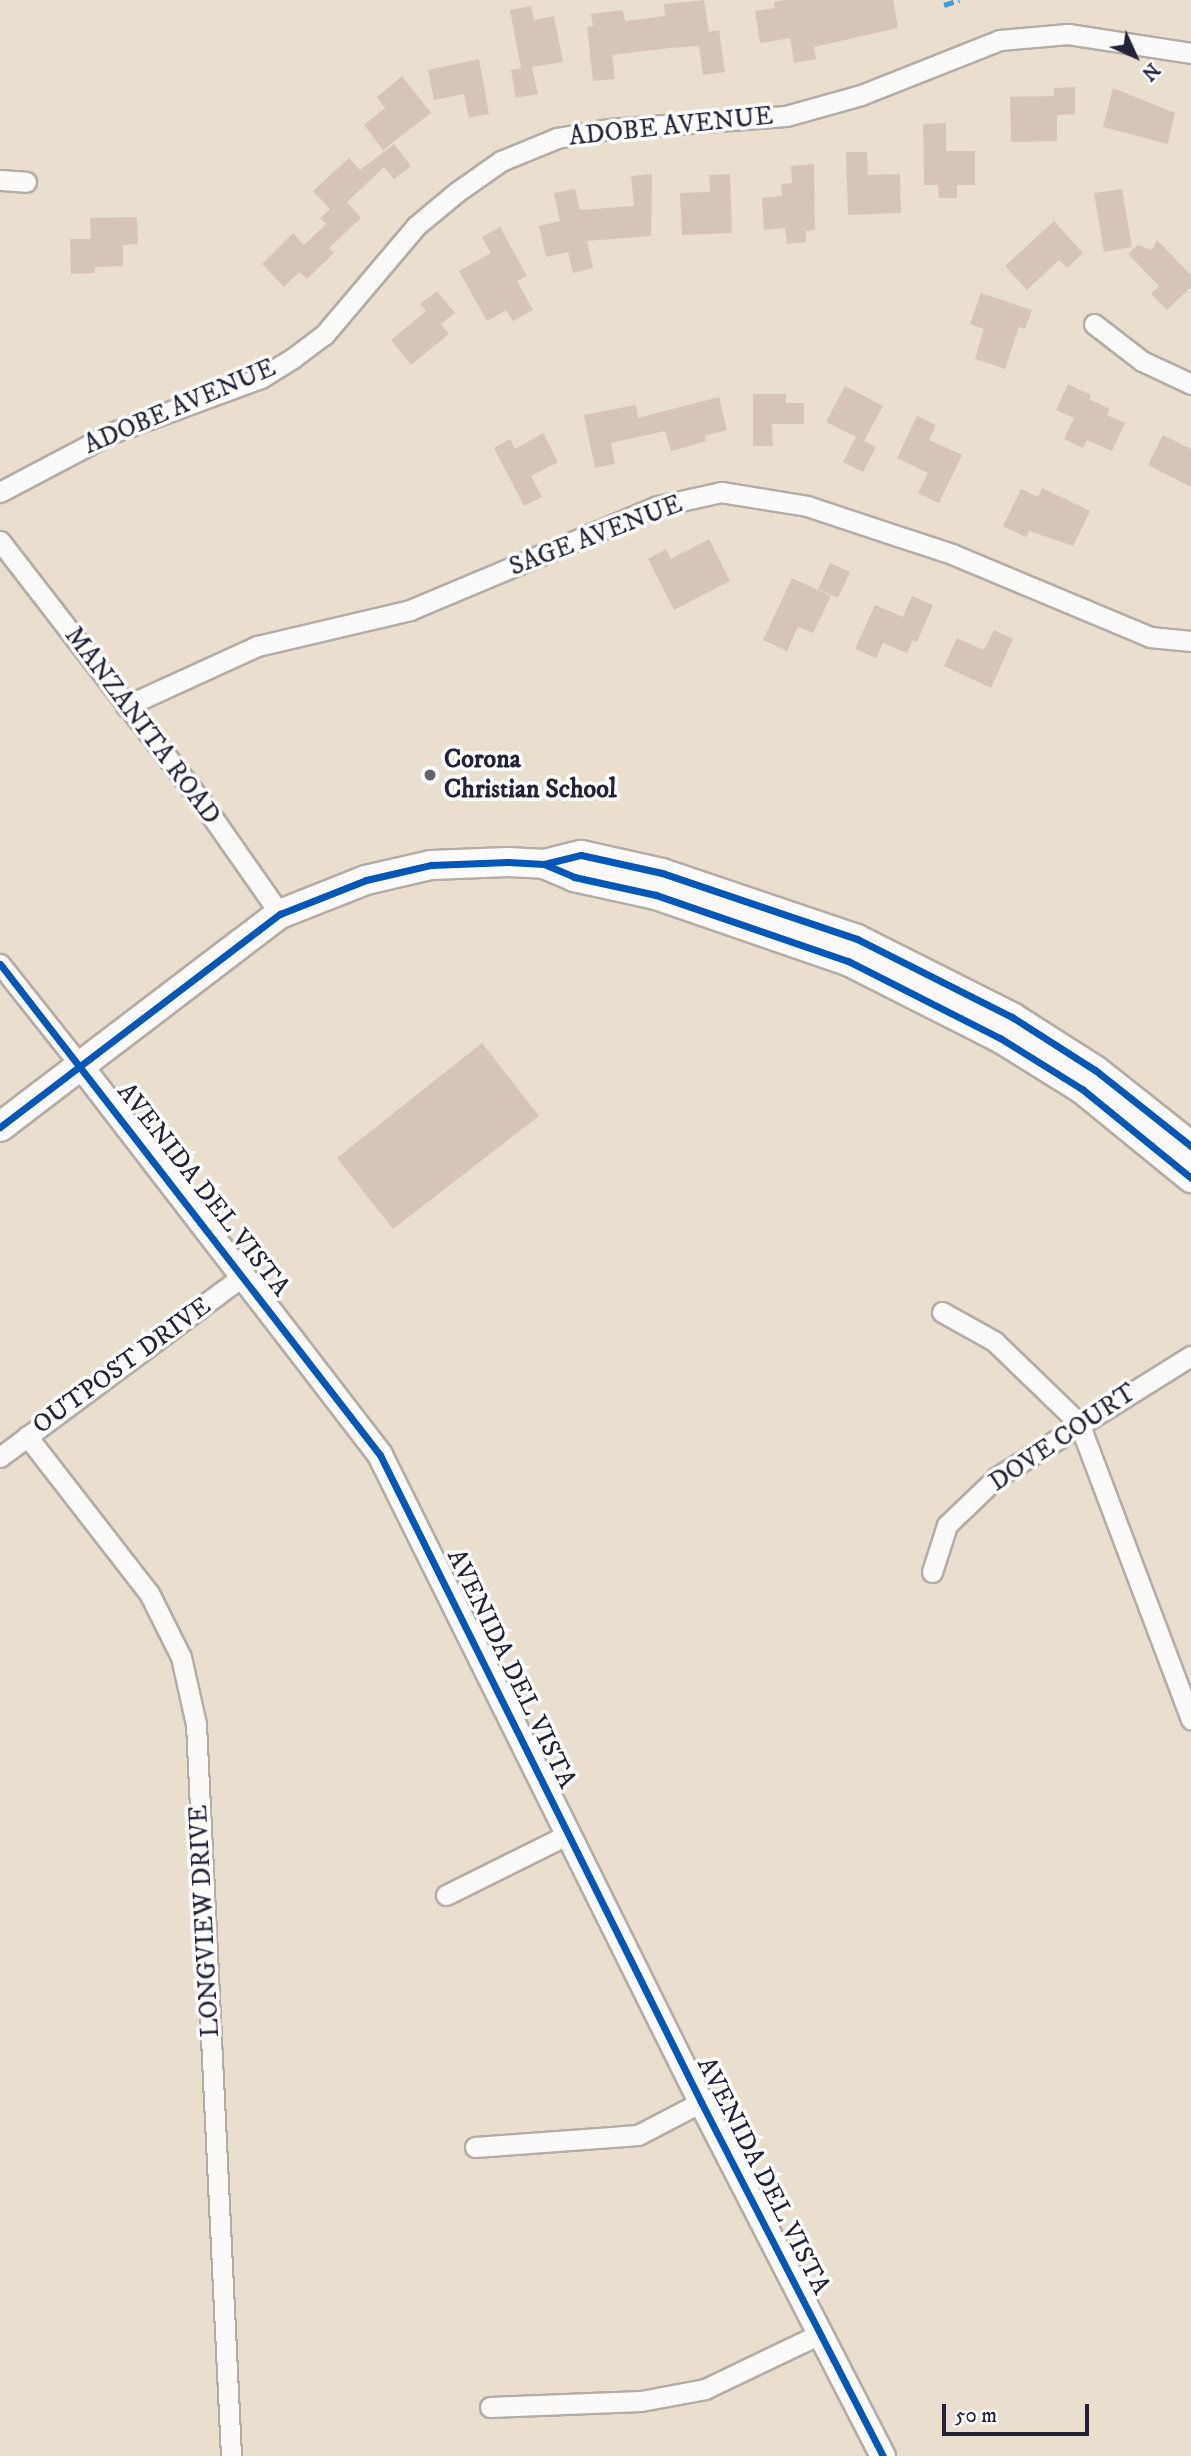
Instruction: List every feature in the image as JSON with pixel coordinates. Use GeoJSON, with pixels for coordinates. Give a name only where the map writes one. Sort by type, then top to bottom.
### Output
{"type":"FeatureCollection","features":[{"type":"Feature","properties":{"kind":"main road"},"geometry":{"type":"LineString","coordinates":[[0,1128],[280,914],[354,884],[431,865],[544,864],[581,855],[662,873],[857,939],[1032,1030],[1115,1084],[1191,1146]]}},
{"type":"Feature","properties":{"kind":"main road"},"geometry":{"type":"LineString","coordinates":[[544,864],[574,877],[656,895],[848,961],[1000,1038],[1082,1089],[1191,1178]]}},
{"type":"Feature","properties":{"kind":"street","name":"ADOBE AVENUE"},"geometry":{"type":"LineString","coordinates":[[0,492],[114,432],[261,378],[293,358],[324,335],[416,226],[457,192],[501,161],[557,138],[609,129],[786,116],[862,95],[1000,40],[1068,34],[1191,53]]}},
{"type":"Feature","properties":{"kind":"street"},"geometry":{"type":"LineString","coordinates":[[0,180],[26,182]]}},
{"type":"Feature","properties":{"kind":"street"},"geometry":{"type":"LineString","coordinates":[[1094,324],[1142,361],[1191,384]]}},
{"type":"Feature","properties":{"kind":"street","name":"SAGE AVENUE"},"geometry":{"type":"LineString","coordinates":[[126,706],[257,646],[410,610],[658,506],[721,492],[807,506],[952,554],[1044,596],[1150,637],[1191,641]]}},
{"type":"Feature","properties":{"kind":"street","name":"MANZANITA ROAD"},"geometry":{"type":"LineString","coordinates":[[0,541],[201,801],[280,914]]}},
{"type":"Feature","properties":{"kind":"street","name":"AVENIDA DEL VISTA"},"geometry":{"type":"LineString","coordinates":[[0,964],[380,1455],[701,2102],[883,2456]]}},
{"type":"Feature","properties":{"kind":"street","name":"OUTPOST DRIVE"},"geometry":{"type":"LineString","coordinates":[[0,1457],[243,1276]]}},
{"type":"Feature","properties":{"kind":"street"},"geometry":{"type":"LineString","coordinates":[[942,1312],[994,1341],[1079,1423],[1191,1720]]}},
{"type":"Feature","properties":{"kind":"street","name":"DOVE COURT"},"geometry":{"type":"LineString","coordinates":[[932,1572],[947,1525],[997,1477],[1079,1423],[1191,1356]]}},
{"type":"Feature","properties":{"kind":"street","name":"LONGVIEW DRIVE"},"geometry":{"type":"LineString","coordinates":[[27,1436],[149,1593],[181,1657],[196,1724],[232,2456]]}},
{"type":"Feature","properties":{"kind":"street"},"geometry":{"type":"LineString","coordinates":[[446,1895],[569,1834]]}},
{"type":"Feature","properties":{"kind":"street"},"geometry":{"type":"LineString","coordinates":[[475,2147],[638,2136],[701,2102]]}},
{"type":"Feature","properties":{"kind":"street"},"geometry":{"type":"LineString","coordinates":[[490,2407],[641,2401],[705,2389],[820,2334]]}},
{"type":"Feature","properties":{"kind":"building"},"geometry":{"type":"Polygon","coordinates":[[[704,0],[709,32],[719,30],[725,72],[703,75],[699,46],[612,55],[615,79],[593,81],[587,27],[593,26],[591,14],[623,10],[625,21],[665,16],[664,4],[704,0]]]}},
{"type":"Feature","properties":{"kind":"building"},"geometry":{"type":"Polygon","coordinates":[[[893,0],[898,28],[814,47],[816,59],[794,63],[790,38],[760,43],[755,11],[775,8],[774,2],[893,0]]]}},
{"type":"Feature","properties":{"kind":"building"},"geometry":{"type":"Polygon","coordinates":[[[531,6],[534,20],[554,16],[563,62],[532,67],[538,94],[516,98],[511,70],[521,68],[510,10],[531,6]]]}},
{"type":"Feature","properties":{"kind":"building"},"geometry":{"type":"Polygon","coordinates":[[[479,59],[489,114],[469,118],[464,94],[434,100],[428,70],[479,59]]]}},
{"type":"Feature","properties":{"kind":"building"},"geometry":{"type":"Polygon","coordinates":[[[402,76],[431,113],[383,150],[364,125],[385,108],[377,97],[402,76]]]}},
{"type":"Feature","properties":{"kind":"building"},"geometry":{"type":"Polygon","coordinates":[[[1075,87],[1075,114],[1057,115],[1057,141],[1011,142],[1010,97],[1054,96],[1054,88],[1075,87]]]}},
{"type":"Feature","properties":{"kind":"building"},"geometry":{"type":"Polygon","coordinates":[[[1113,88],[1175,113],[1168,144],[1103,127],[1113,88]]]}},
{"type":"Feature","properties":{"kind":"building"},"geometry":{"type":"Polygon","coordinates":[[[946,123],[946,151],[975,151],[975,185],[957,185],[957,198],[939,198],[938,185],[924,185],[923,124],[946,123]]]}},
{"type":"Feature","properties":{"kind":"building"},"geometry":{"type":"Polygon","coordinates":[[[394,144],[411,166],[394,179],[384,167],[347,202],[361,218],[329,248],[334,253],[307,279],[299,272],[284,287],[262,264],[293,233],[304,245],[326,224],[320,218],[330,209],[313,191],[349,158],[360,170],[394,144]]]}},
{"type":"Feature","properties":{"kind":"building"},"geometry":{"type":"Polygon","coordinates":[[[846,152],[867,152],[868,175],[900,174],[901,213],[848,215],[846,152]]]}},
{"type":"Feature","properties":{"kind":"building"},"geometry":{"type":"Polygon","coordinates":[[[814,164],[815,230],[806,231],[806,242],[787,244],[785,228],[764,230],[762,198],[782,196],[781,184],[792,183],[791,166],[814,164]]]}},
{"type":"Feature","properties":{"kind":"building"},"geometry":{"type":"Polygon","coordinates":[[[652,174],[651,236],[587,241],[593,268],[573,273],[568,252],[546,257],[539,226],[560,221],[554,193],[575,189],[580,210],[634,206],[631,176],[652,174]]]}},
{"type":"Feature","properties":{"kind":"building"},"geometry":{"type":"Polygon","coordinates":[[[730,174],[732,233],[682,235],[680,193],[710,192],[709,175],[730,174]]]}},
{"type":"Feature","properties":{"kind":"building"},"geometry":{"type":"Polygon","coordinates":[[[1122,189],[1132,247],[1104,252],[1094,193],[1122,189]]]}},
{"type":"Feature","properties":{"kind":"building"},"geometry":{"type":"Polygon","coordinates":[[[137,217],[138,244],[123,245],[123,266],[95,267],[95,273],[71,274],[70,239],[91,239],[90,218],[137,217]]]}},
{"type":"Feature","properties":{"kind":"building"},"geometry":{"type":"Polygon","coordinates":[[[1054,221],[1083,253],[1067,268],[1059,260],[1027,290],[1005,266],[1054,221]]]}},
{"type":"Feature","properties":{"kind":"building"},"geometry":{"type":"Polygon","coordinates":[[[500,227],[527,276],[517,281],[533,310],[513,321],[506,310],[487,321],[459,271],[491,253],[482,237],[500,227]]]}},
{"type":"Feature","properties":{"kind":"building"},"geometry":{"type":"Polygon","coordinates":[[[1157,240],[1191,275],[1191,287],[1167,310],[1151,294],[1159,286],[1128,254],[1138,245],[1152,250],[1157,240]]]}},
{"type":"Feature","properties":{"kind":"building"},"geometry":{"type":"Polygon","coordinates":[[[437,291],[455,313],[441,324],[449,334],[411,365],[391,340],[426,311],[420,304],[437,291]]]}},
{"type":"Feature","properties":{"kind":"building"},"geometry":{"type":"Polygon","coordinates":[[[981,293],[1032,310],[1025,329],[1019,327],[1005,369],[975,359],[984,329],[970,324],[981,293]]]}},
{"type":"Feature","properties":{"kind":"building"},"geometry":{"type":"Polygon","coordinates":[[[1068,384],[1091,395],[1089,399],[1110,409],[1107,415],[1125,423],[1112,451],[1087,440],[1083,448],[1064,439],[1074,418],[1056,410],[1068,384]]]}},
{"type":"Feature","properties":{"kind":"building"},"geometry":{"type":"Polygon","coordinates":[[[845,386],[883,406],[864,441],[876,447],[863,472],[843,462],[856,437],[826,422],[845,386]]]}},
{"type":"Feature","properties":{"kind":"building"},"geometry":{"type":"Polygon","coordinates":[[[753,394],[786,394],[786,403],[804,403],[804,424],[772,424],[773,446],[753,446],[753,394]]]}},
{"type":"Feature","properties":{"kind":"building"},"geometry":{"type":"Polygon","coordinates":[[[719,397],[727,430],[705,436],[707,441],[671,451],[665,431],[611,443],[615,464],[595,468],[584,415],[636,405],[638,418],[719,397]]]}},
{"type":"Feature","properties":{"kind":"building"},"geometry":{"type":"Polygon","coordinates":[[[917,416],[936,425],[929,440],[962,455],[939,503],[918,493],[928,473],[897,458],[917,416]]]}},
{"type":"Feature","properties":{"kind":"building"},"geometry":{"type":"Polygon","coordinates":[[[543,433],[558,462],[531,476],[542,497],[524,506],[494,448],[510,439],[515,449],[543,433]]]}},
{"type":"Feature","properties":{"kind":"building"},"geometry":{"type":"Polygon","coordinates":[[[1163,435],[1191,449],[1191,487],[1148,465],[1163,435]]]}},
{"type":"Feature","properties":{"kind":"building"},"geometry":{"type":"Polygon","coordinates":[[[1042,488],[1090,511],[1073,546],[1029,531],[1026,537],[1003,526],[1021,489],[1038,497],[1042,488]]]}},
{"type":"Feature","properties":{"kind":"building"},"geometry":{"type":"Polygon","coordinates":[[[709,539],[730,581],[674,610],[648,559],[666,549],[671,559],[709,539]]]}},
{"type":"Feature","properties":{"kind":"building"},"geometry":{"type":"Polygon","coordinates":[[[830,563],[850,572],[838,598],[818,589],[830,563]]]}},
{"type":"Feature","properties":{"kind":"building"},"geometry":{"type":"Polygon","coordinates":[[[792,578],[831,596],[813,633],[798,627],[787,651],[763,640],[792,578]]]}},
{"type":"Feature","properties":{"kind":"building"},"geometry":{"type":"Polygon","coordinates":[[[912,596],[933,605],[917,642],[913,640],[907,653],[883,643],[876,658],[855,649],[875,605],[903,617],[912,596]]]}},
{"type":"Feature","properties":{"kind":"building"},"geometry":{"type":"Polygon","coordinates":[[[994,630],[1013,639],[991,688],[944,666],[957,638],[984,650],[994,630]]]}},
{"type":"Feature","properties":{"kind":"building"},"geometry":{"type":"Polygon","coordinates":[[[482,1043],[539,1116],[393,1229],[337,1158],[482,1043]]]}},
{"type":"Feature","properties":{"kind":"marked path"},"geometry":{"type":"LineString","coordinates":[[944,5],[959,0]]}},
{"type":"Feature","properties":{"kind":"cycle path"},"geometry":{"type":"LineString","coordinates":[[544,864],[581,855],[662,873],[857,939],[1012,1017],[1095,1070],[1191,1146]]}},
{"type":"Feature","properties":{"kind":"cycle path"},"geometry":{"type":"LineString","coordinates":[[0,1127],[280,914],[366,880],[431,865],[508,862],[544,864],[574,877],[656,895],[848,961],[1000,1038],[1082,1089],[1191,1178]]}},
{"type":"Feature","properties":{"kind":"cycle path"},"geometry":{"type":"LineString","coordinates":[[0,964],[380,1455],[701,2102],[883,2456]]}},
{"type":"Feature","properties":{"kind":"place","name":"Corona Christian School"},"geometry":{"type":"Point","coordinates":[430,775]}}]}
